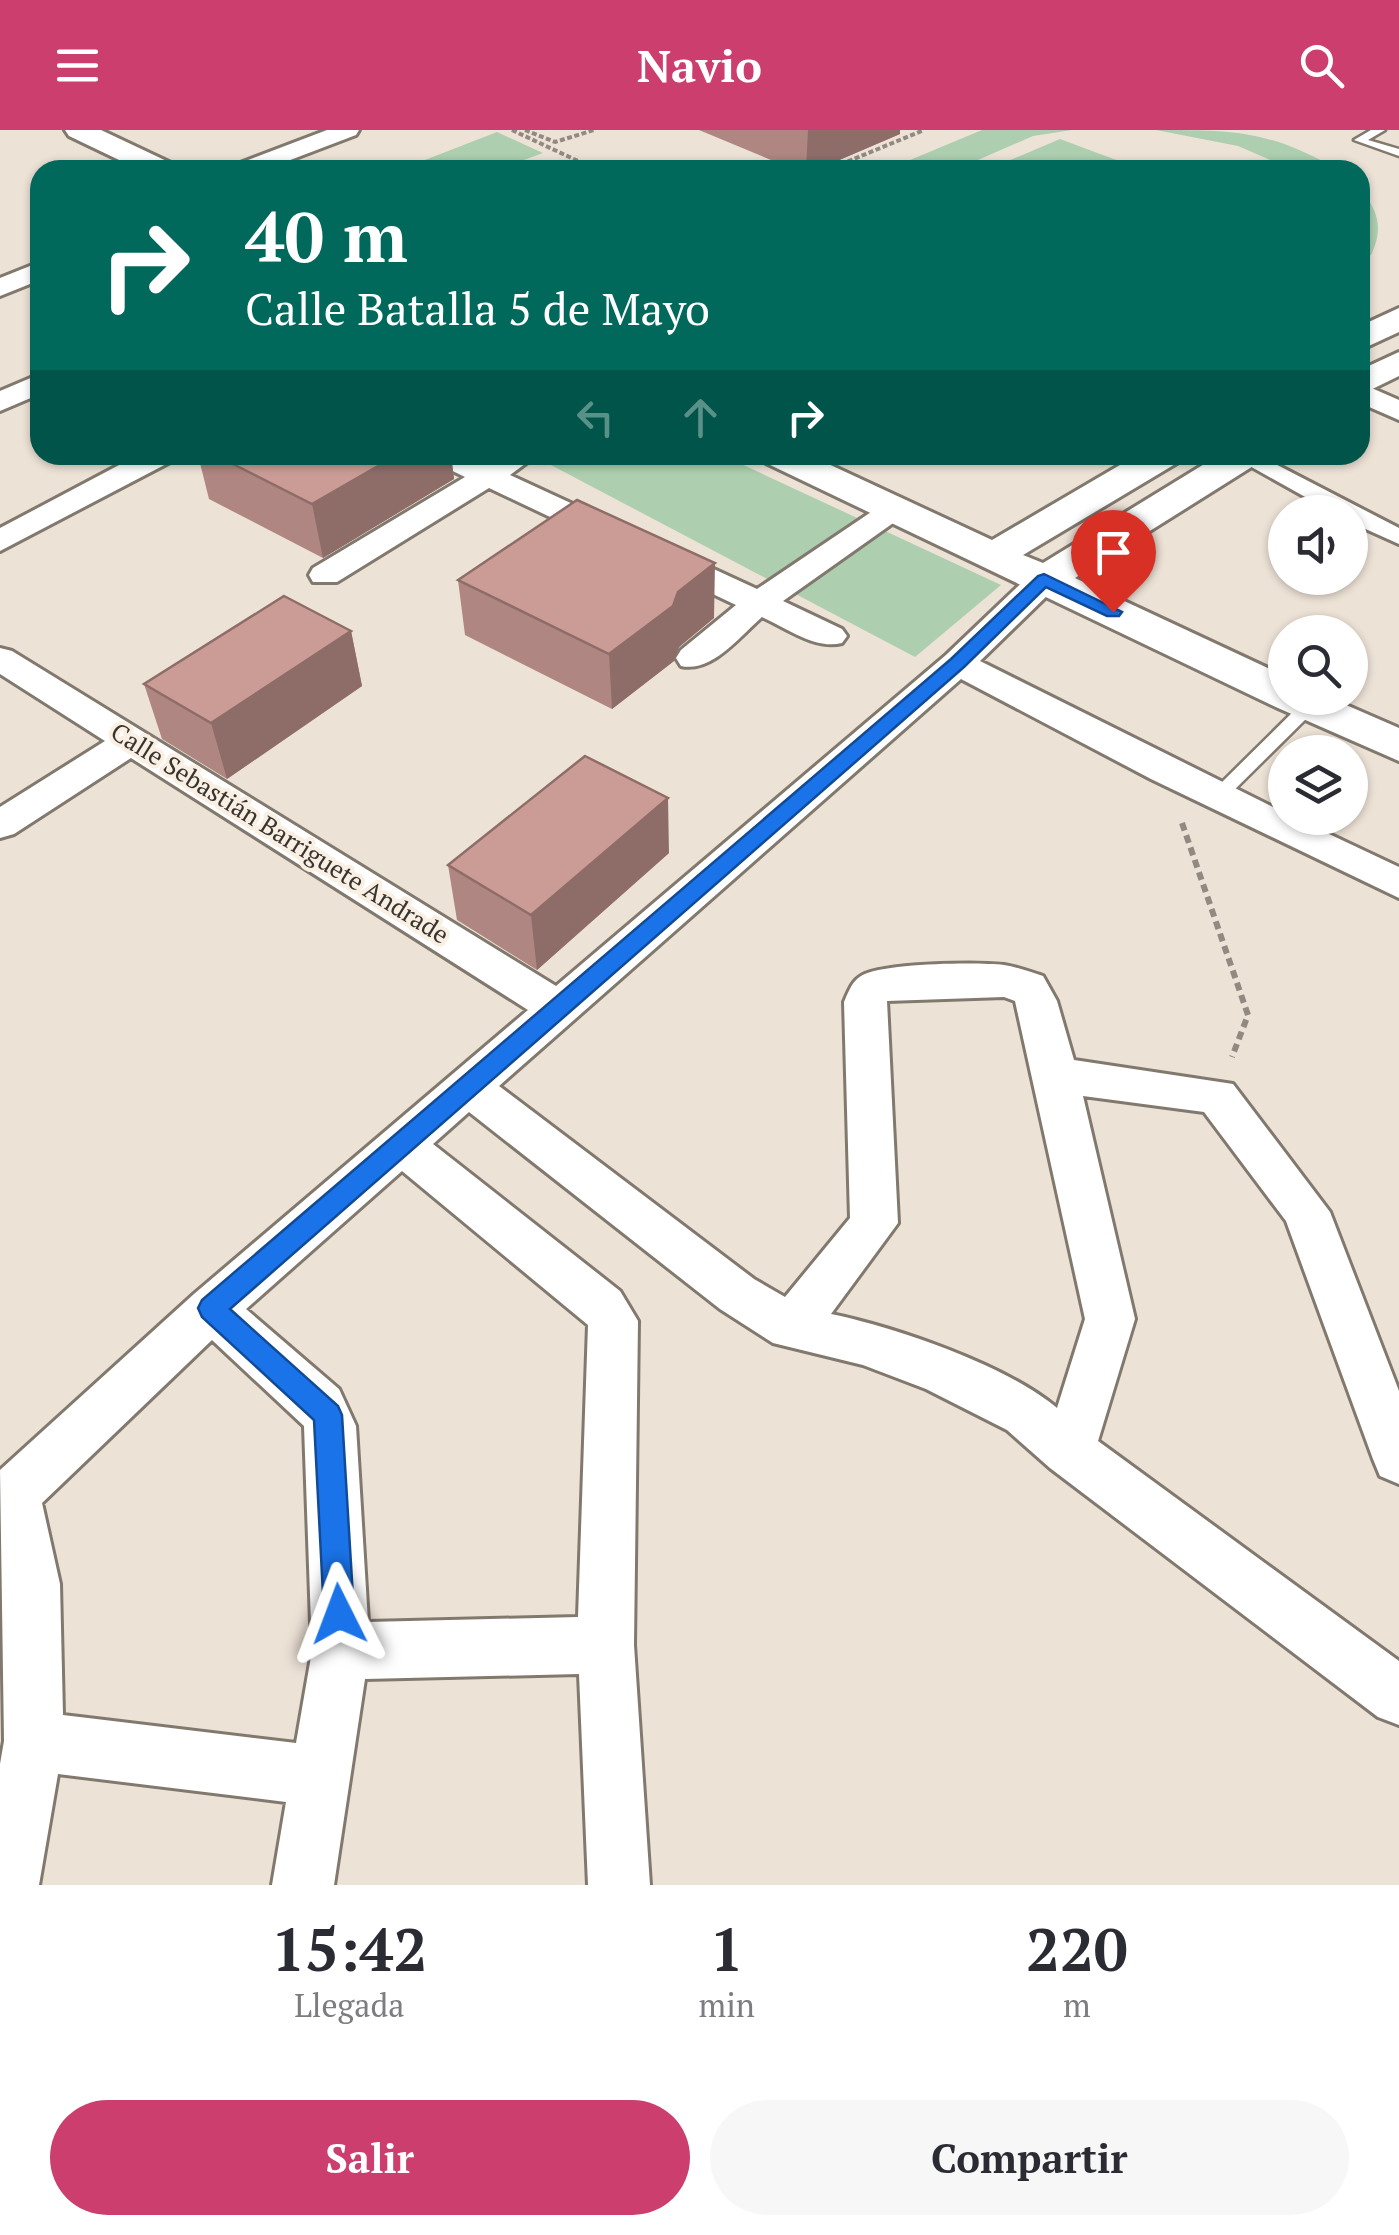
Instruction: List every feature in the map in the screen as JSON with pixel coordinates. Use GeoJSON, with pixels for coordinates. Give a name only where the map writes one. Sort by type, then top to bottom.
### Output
{"type":"FeatureCollection","features":[{"type":"Feature","properties":{"kind":"street"},"geometry":{"type":"LineString","coordinates":[[82,130],[143,160]]}},
{"type":"Feature","properties":{"kind":"street"},"geometry":{"type":"LineString","coordinates":[[270,160],[348,130]]}},
{"type":"Feature","properties":{"kind":"street"},"geometry":{"type":"LineString","coordinates":[[0,288],[30,274]]}},
{"type":"Feature","properties":{"kind":"street"},"geometry":{"type":"LineString","coordinates":[[1370,334],[1398,319]]}},
{"type":"Feature","properties":{"kind":"street"},"geometry":{"type":"LineString","coordinates":[[1370,378],[1399,362]]}},
{"type":"Feature","properties":{"kind":"street"},"geometry":{"type":"LineString","coordinates":[[0,402],[30,388]]}},
{"type":"Feature","properties":{"kind":"street"},"geometry":{"type":"LineString","coordinates":[[1370,397],[1399,411]]}},
{"type":"Feature","properties":{"kind":"street"},"geometry":{"type":"LineString","coordinates":[[0,541],[142,465]]}},
{"type":"Feature","properties":{"kind":"street"},"geometry":{"type":"LineString","coordinates":[[463,465],[830,636]]}},
{"type":"Feature","properties":{"kind":"street"},"geometry":{"type":"LineString","coordinates":[[325,575],[506,465]]}},
{"type":"Feature","properties":{"kind":"street"},"geometry":{"type":"LineString","coordinates":[[801,465],[1268,686]]}},
{"type":"Feature","properties":{"kind":"street"},"geometry":{"type":"LineString","coordinates":[[996,554],[1147,465]]}},
{"type":"Feature","properties":{"kind":"street"},"geometry":{"type":"LineString","coordinates":[[8,1885],[34,1741],[32,1584],[6,1500],[211,1308],[958,663],[1044,580],[1229,465]]}},
{"type":"Feature","properties":{"kind":"street"},"geometry":{"type":"LineString","coordinates":[[1261,465],[1317,495]]}},
{"type":"Feature","properties":{"kind":"street"},"geometry":{"type":"LineString","coordinates":[[693,658],[760,602],[897,509]]}},
{"type":"Feature","properties":{"kind":"street"},"geometry":{"type":"LineString","coordinates":[[1368,522],[1399,537]]}},
{"type":"Feature","properties":{"kind":"street","name":"Calle Sebastián Barriguete Andrade"},"geometry":{"type":"LineString","coordinates":[[0,660],[559,1008]]}},
{"type":"Feature","properties":{"kind":"street"},"geometry":{"type":"LineString","coordinates":[[958,663],[1164,770],[1399,884]]}},
{"type":"Feature","properties":{"kind":"street"},"geometry":{"type":"LineString","coordinates":[[1331,715],[1399,746]]}},
{"type":"Feature","properties":{"kind":"street"},"geometry":{"type":"LineString","coordinates":[[0,824],[133,740]]}},
{"type":"Feature","properties":{"kind":"street"},"geometry":{"type":"LineString","coordinates":[[791,1326],[874,1223],[864,1002],[874,988],[892,983],[1004,981],[1028,987],[1036,1001],[1056,1075],[1110,1319],[1069,1451]]}},
{"type":"Feature","properties":{"kind":"street"},"geometry":{"type":"LineString","coordinates":[[1056,1075],[1217,1096],[1306,1212],[1399,1460]]}},
{"type":"Feature","properties":{"kind":"street"},"geometry":{"type":"LineString","coordinates":[[469,1087],[737,1294],[791,1326],[864,1344],[944,1372],[1025,1413],[1069,1451],[1399,1696]]}},
{"type":"Feature","properties":{"kind":"street"},"geometry":{"type":"LineString","coordinates":[[401,1144],[603,1306],[613,1321],[606,1645],[619,1885]]}},
{"type":"Feature","properties":{"kind":"street"},"geometry":{"type":"LineString","coordinates":[[211,1308],[328,1415],[341,1651],[303,1885]]}},
{"type":"Feature","properties":{"kind":"street"},"geometry":{"type":"LineString","coordinates":[[341,1651],[606,1645]]}},
{"type":"Feature","properties":{"kind":"street"},"geometry":{"type":"LineString","coordinates":[[34,1741],[320,1776]]}},
{"type":"Feature","properties":{"kind":"lane"},"geometry":{"type":"LineString","coordinates":[[1380,130],[1359,140],[1399,152]]}},
{"type":"Feature","properties":{"kind":"lane"},"geometry":{"type":"LineString","coordinates":[[1218,796],[1283,715]]}},
{"type":"Feature","properties":{"kind":"path"},"geometry":{"type":"LineString","coordinates":[[518,130],[555,142],[594,130]]}},
{"type":"Feature","properties":{"kind":"path"},"geometry":{"type":"LineString","coordinates":[[518,130],[577,160]]}},
{"type":"Feature","properties":{"kind":"path"},"geometry":{"type":"LineString","coordinates":[[850,160],[924,130]]}},
{"type":"Feature","properties":{"kind":"path"},"geometry":{"type":"LineString","coordinates":[[1164,770],[1248,1015],[1217,1096]]}},
{"type":"Feature","properties":{"kind":"green space"},"geometry":{"type":"Polygon","coordinates":[[[982,130],[1072,130],[1033,136],[978,160],[910,160],[982,130]]]}},
{"type":"Feature","properties":{"kind":"green space"},"geometry":{"type":"Polygon","coordinates":[[[1156,130],[1250,135],[1320,160],[1270,160],[1238,146],[1156,130]]]}},
{"type":"Feature","properties":{"kind":"green space"},"geometry":{"type":"Polygon","coordinates":[[[497,132],[543,153],[524,160],[425,160],[497,132]]]}},
{"type":"Feature","properties":{"kind":"green space"},"geometry":{"type":"Polygon","coordinates":[[[1060,139],[1116,160],[1011,160],[1060,139]]]}},
{"type":"Feature","properties":{"kind":"green space"},"geometry":{"type":"Polygon","coordinates":[[[1370,203],[1378,228],[1370,256],[1370,203]]]}},
{"type":"Feature","properties":{"kind":"green space"},"geometry":{"type":"Polygon","coordinates":[[[551,465],[743,465],[1001,585],[915,657],[551,465]]]}},
{"type":"Feature","properties":{"kind":"building"},"geometry":{"type":"Polygon","coordinates":[[[235,465],[380,465],[312,504],[235,465]]]}},
{"type":"Feature","properties":{"kind":"building"},"geometry":{"type":"Polygon","coordinates":[[[577,500],[715,563],[678,592],[673,606],[609,654],[458,580],[577,500]]]}},
{"type":"Feature","properties":{"kind":"building"},"geometry":{"type":"Polygon","coordinates":[[[284,596],[351,631],[211,723],[144,684],[284,596]]]}},
{"type":"Feature","properties":{"kind":"building"},"geometry":{"type":"Polygon","coordinates":[[[585,756],[668,798],[531,915],[448,865],[585,756]]]}},
{"type":"Feature","properties":{"kind":"route"},"geometry":{"type":"LineString","coordinates":[[339,1614],[328,1415],[211,1308],[958,663],[1044,580],[1113,612]]}}]}
